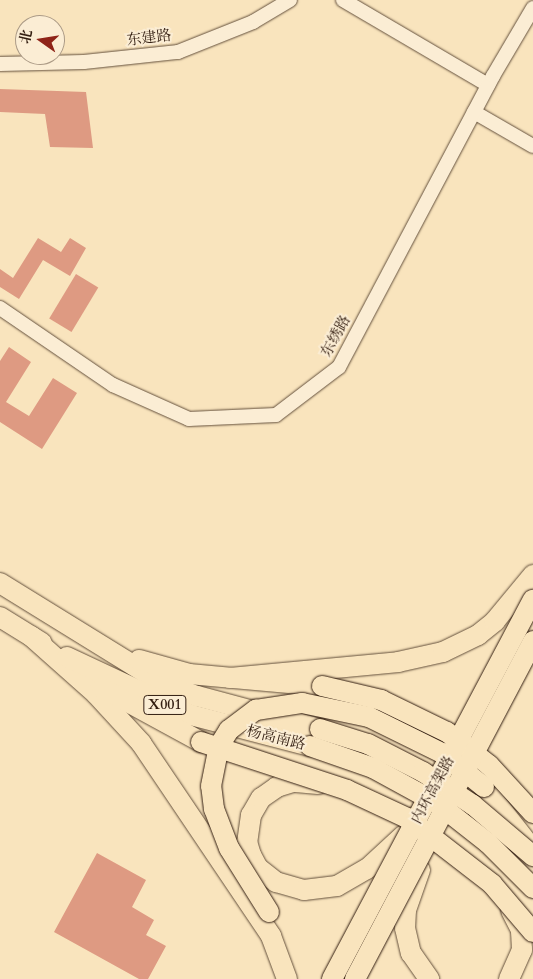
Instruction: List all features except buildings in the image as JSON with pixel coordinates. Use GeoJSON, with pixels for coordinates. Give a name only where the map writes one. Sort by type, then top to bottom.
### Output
{"type":"FeatureCollection","features":[{"type":"Feature","properties":{"kind":"highway"},"geometry":{"type":"LineString","coordinates":[[230,678],[398,662],[443,652],[478,635],[495,621],[533,574]]}},
{"type":"Feature","properties":{"kind":"highway","name":"杨高南路"},"geometry":{"type":"LineString","coordinates":[[0,583],[160,682],[190,693],[368,744],[423,772],[473,805],[533,856]]}},
{"type":"Feature","properties":{"kind":"highway","name":"内环高架路"},"geometry":{"type":"LineString","coordinates":[[332,979],[533,600]]}},
{"type":"Feature","properties":{"kind":"highway","name":"杨高南路"},"geometry":{"type":"LineString","coordinates":[[0,617],[31,636],[152,700],[191,715],[310,746],[373,768],[437,803],[488,843],[533,888]]}},
{"type":"Feature","properties":{"kind":"highway"},"geometry":{"type":"LineString","coordinates":[[31,636],[126,704],[202,742],[346,790],[407,818],[492,884],[533,932]]}},
{"type":"Feature","properties":{"kind":"highway"},"geometry":{"type":"LineString","coordinates":[[31,636],[123,722],[284,944],[288,979]]}},
{"type":"Feature","properties":{"kind":"highway"},"geometry":{"type":"LineString","coordinates":[[92,641],[164,668],[230,678],[322,686],[381,700],[447,732],[490,765],[533,812]]}},
{"type":"Feature","properties":{"kind":"highway","name":"内环高架路"},"geometry":{"type":"LineString","coordinates":[[356,979],[533,641]]}},
{"type":"Feature","properties":{"kind":"highway"},"geometry":{"type":"LineString","coordinates":[[264,915],[226,842],[214,809],[211,786],[219,746],[229,730],[256,710],[276,704],[302,703],[353,712],[423,742],[484,787],[533,850]]}},
{"type":"Feature","properties":{"kind":"highway"},"geometry":{"type":"LineString","coordinates":[[346,790],[292,782],[261,798],[247,827],[251,855],[264,875],[288,886],[319,890],[337,886],[367,869],[404,834]]}},
{"type":"Feature","properties":{"kind":"highway"},"geometry":{"type":"LineString","coordinates":[[422,864],[406,910],[405,928],[411,953],[429,979]]}},
{"type":"Feature","properties":{"kind":"highway"},"geometry":{"type":"LineString","coordinates":[[492,884],[521,930],[514,973]]}},
{"type":"Feature","properties":{"kind":"street","name":"东建路"},"geometry":{"type":"LineString","coordinates":[[0,64],[84,62],[178,52],[253,22],[290,0]]}},
{"type":"Feature","properties":{"kind":"street"},"geometry":{"type":"LineString","coordinates":[[343,0],[488,85]]}},
{"type":"Feature","properties":{"kind":"street","name":"东绣路"},"geometry":{"type":"LineString","coordinates":[[0,308],[113,385],[189,419],[276,415],[339,367],[488,85],[533,9]]}},
{"type":"Feature","properties":{"kind":"street"},"geometry":{"type":"LineString","coordinates":[[474,112],[533,146]]}}]}
